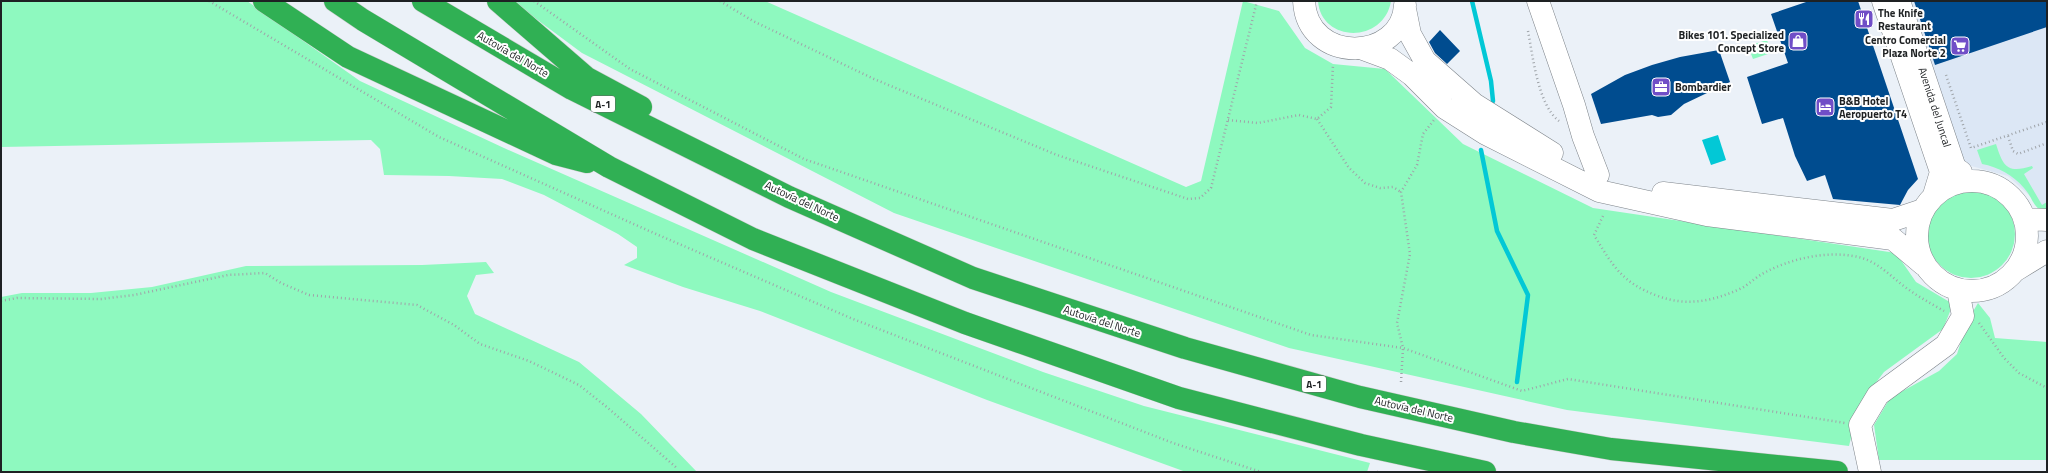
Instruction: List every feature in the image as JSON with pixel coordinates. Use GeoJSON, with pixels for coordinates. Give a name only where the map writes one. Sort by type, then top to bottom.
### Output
{"type":"FeatureCollection","features":[{"type":"Feature","properties":{"kind":"highway"},"geometry":{"type":"LineString","coordinates":[[264,1],[348,57],[556,154],[609,167]]}},
{"type":"Feature","properties":{"kind":"highway"},"geometry":{"type":"LineString","coordinates":[[335,1],[363,20],[609,167],[753,239],[958,320],[1179,398],[1361,445],[1485,472]]}},
{"type":"Feature","properties":{"kind":"highway","name":"Autovía del Norte"},"geometry":{"type":"LineString","coordinates":[[423,1],[572,89],[789,197],[973,278],[1185,348],[1360,397],[1514,432],[1612,449],[1837,472]]}},
{"type":"Feature","properties":{"kind":"highway"},"geometry":{"type":"LineString","coordinates":[[498,1],[587,78],[716,146],[789,197]]}},
{"type":"Feature","properties":{"kind":"street"},"geometry":{"type":"LineString","coordinates":[[1538,1],[1598,175]]}},
{"type":"Feature","properties":{"kind":"street","name":"Avenida del Juncal"},"geometry":{"type":"LineString","coordinates":[[1883,1],[1941,172],[1928,203]]}},
{"type":"Feature","properties":{"kind":"street","name":"Avenida del Juncal"},"geometry":{"type":"LineString","coordinates":[[1899,1],[1956,168],[1975,181]]}},
{"type":"Feature","properties":{"kind":"street"},"geometry":{"type":"LineString","coordinates":[[1301,5],[1312,27],[1322,38],[1335,45],[1348,49],[1363,49],[1377,44],[1390,36],[1399,24],[1405,5]]}},
{"type":"Feature","properties":{"kind":"street"},"geometry":{"type":"LineString","coordinates":[[1405,5],[1410,34],[1425,61],[1474,104],[1569,164],[1598,175],[1651,191],[1894,220],[1928,203],[1946,187],[1960,182],[1975,181],[1992,184],[2006,192],[2018,204],[2025,219],[2028,237],[2025,254],[2016,270]]}},
{"type":"Feature","properties":{"kind":"street"},"geometry":{"type":"LineString","coordinates":[[1363,49],[1390,59],[1412,75],[1445,108],[1486,134],[1599,191],[1707,216],[1893,238],[1939,280],[1958,290],[1975,292],[1991,289],[2005,281],[2016,270],[2047,251]]}},
{"type":"Feature","properties":{"kind":"street"},"geometry":{"type":"LineString","coordinates":[[1924,265],[1918,247],[1917,228],[1928,203]]}},
{"type":"Feature","properties":{"kind":"street"},"geometry":{"type":"LineString","coordinates":[[2025,219],[2047,220]]}},
{"type":"Feature","properties":{"kind":"street"},"geometry":{"type":"LineString","coordinates":[[1870,472],[1860,425],[1878,395],[1946,345],[1963,316],[1958,290]]}},
{"type":"Feature","properties":{"kind":"path"},"geometry":{"type":"LineString","coordinates":[[209,1],[438,137],[649,231],[853,318],[1166,440],[1261,472]]}},
{"type":"Feature","properties":{"kind":"path"},"geometry":{"type":"LineString","coordinates":[[534,1],[630,69],[804,159],[1311,335],[1403,348],[1522,391],[1568,379],[1860,425]]}},
{"type":"Feature","properties":{"kind":"path"},"geometry":{"type":"LineString","coordinates":[[720,1],[753,21],[874,79],[1057,155],[1188,199],[1200,198],[1211,188],[1257,1]]}},
{"type":"Feature","properties":{"kind":"path"},"geometry":{"type":"LineString","coordinates":[[1526,23],[1537,76],[1548,108],[1558,120],[1567,125],[1579,122]]}},
{"type":"Feature","properties":{"kind":"path"},"geometry":{"type":"LineString","coordinates":[[1317,119],[1330,107],[1333,64]]}},
{"type":"Feature","properties":{"kind":"path"},"geometry":{"type":"LineString","coordinates":[[1946,75],[1971,148],[2047,122]]}},
{"type":"Feature","properties":{"kind":"path"},"geometry":{"type":"LineString","coordinates":[[1401,382],[1403,348],[1397,323],[1410,254],[1401,192],[1417,165],[1423,134],[1445,108]]}},
{"type":"Feature","properties":{"kind":"path"},"geometry":{"type":"LineString","coordinates":[[1228,120],[1258,123],[1299,116],[1317,119],[1349,168],[1365,183],[1380,188],[1393,187],[1401,192]]}},
{"type":"Feature","properties":{"kind":"path"},"geometry":{"type":"LineString","coordinates":[[2008,136],[2013,151],[2018,154],[2047,143]]}},
{"type":"Feature","properties":{"kind":"path"},"geometry":{"type":"LineString","coordinates":[[1603,216],[1594,234],[1612,266],[1634,286],[1671,301],[1703,302],[1743,287],[1763,274],[1784,265],[1811,256],[1854,256],[1873,262],[1890,273],[1914,294],[1948,313],[1977,319],[1994,346],[2019,373],[2047,388]]}},
{"type":"Feature","properties":{"kind":"path"},"geometry":{"type":"LineString","coordinates":[[1,301],[17,298],[101,299],[134,295],[228,275],[265,273],[280,283],[309,295],[417,305],[454,325],[480,344],[529,361],[579,385],[608,408],[678,469]]}},
{"type":"Feature","properties":{"kind":"shaded area"},"geometry":{"type":"Polygon","coordinates":[[[1900,1],[2047,1],[2047,220],[2032,198],[2008,176],[1964,164],[1900,1]]]}},
{"type":"Feature","properties":{"kind":"green space"},"geometry":{"type":"Polygon","coordinates":[[[1,1],[247,1],[360,81],[504,148],[831,292],[1043,372],[1144,406],[1370,463],[1367,472],[1186,472],[987,400],[760,311],[683,287],[624,265],[637,258],[637,247],[618,234],[544,195],[502,179],[449,176],[384,175],[380,149],[371,140],[1,147],[1,1]]]}},
{"type":"Feature","properties":{"kind":"green space"},"geometry":{"type":"Polygon","coordinates":[[[512,1],[765,1],[1186,187],[1201,181],[1243,1],[1279,11],[1305,48],[1333,64],[1385,69],[1463,144],[1593,208],[1896,253],[1916,282],[1953,304],[1943,329],[1884,372],[1859,405],[1849,446],[1567,410],[1289,348],[894,213],[582,53],[512,1]]]}},
{"type":"Feature","properties":{"kind":"green space"},"geometry":{"type":"Polygon","coordinates":[[[1318,1],[1391,1],[1386,15],[1377,25],[1366,31],[1353,33],[1341,31],[1330,25],[1322,15],[1318,1]]]}},
{"type":"Feature","properties":{"kind":"green space"},"geometry":{"type":"Polygon","coordinates":[[[1767,40],[1771,53],[1753,59],[1748,46],[1767,40]]]}},
{"type":"Feature","properties":{"kind":"green space"},"geometry":{"type":"Polygon","coordinates":[[[1996,144],[2001,158],[2007,166],[2017,169],[2032,166],[2033,168],[2024,174],[2042,205],[2047,202],[2047,213],[2038,209],[2020,183],[2010,175],[1994,167],[1982,164],[1977,150],[1996,144]]]}},
{"type":"Feature","properties":{"kind":"green space"},"geometry":{"type":"Polygon","coordinates":[[[1971,190],[1988,193],[2002,203],[2012,217],[2015,234],[2012,251],[2002,265],[1988,275],[1971,278],[1954,275],[1940,265],[1930,251],[1927,234],[1930,217],[1940,203],[1954,193],[1971,190]]]}},
{"type":"Feature","properties":{"kind":"green space"},"geometry":{"type":"Polygon","coordinates":[[[486,262],[494,273],[476,275],[467,296],[475,314],[579,362],[641,414],[697,472],[1,472],[1,297],[22,293],[91,293],[152,287],[246,266],[422,265],[486,262]]]}},
{"type":"Feature","properties":{"kind":"green space"},"geometry":{"type":"Polygon","coordinates":[[[1978,303],[1990,318],[1995,338],[2047,342],[2047,460],[1879,460],[1874,425],[1890,398],[1939,371],[1957,354],[1968,320],[1978,303]]]}},
{"type":"Feature","properties":{"kind":"water"},"geometry":{"type":"Polygon","coordinates":[[[1718,135],[1726,160],[1711,165],[1702,140],[1718,135]]]}},
{"type":"Feature","properties":{"kind":"building","name":"B&B Hotel Aeropuerto T4"},"geometry":{"type":"Polygon","coordinates":[[[1809,1],[1858,1],[1918,179],[1908,190],[1900,205],[1833,199],[1825,175],[1807,181],[1795,156],[1783,118],[1762,124],[1747,77],[1788,63],[1771,14],[1809,1]]]}},
{"type":"Feature","properties":{"kind":"building","name":"Centro Comercial Plaza Norte 2"},"geometry":{"type":"Polygon","coordinates":[[[1914,1],[2047,1],[2047,27],[1935,65],[1914,1]]]}},
{"type":"Feature","properties":{"kind":"building"},"geometry":{"type":"Polygon","coordinates":[[[1440,30],[1460,51],[1447,64],[1435,53],[1429,42],[1440,30]]]}},
{"type":"Feature","properties":{"kind":"building","name":"Bombardier"},"geometry":{"type":"Polygon","coordinates":[[[1719,50],[1730,82],[1684,104],[1671,115],[1658,117],[1652,115],[1601,124],[1591,94],[1625,75],[1652,65],[1680,57],[1719,50]]]}},
{"type":"Feature","properties":{"kind":"waterway"},"geometry":{"type":"LineString","coordinates":[[1472,1],[1491,81],[1493,101]]}},
{"type":"Feature","properties":{"kind":"waterway"},"geometry":{"type":"LineString","coordinates":[[1481,150],[1497,231],[1528,295],[1517,382]]}},
{"type":"Feature","properties":{"kind":"place","name":"The Knife Restaurant"},"geometry":{"type":"Point","coordinates":[1864,19]}},
{"type":"Feature","properties":{"kind":"place","name":"Bikes 101. Specialized Concept Store"},"geometry":{"type":"Point","coordinates":[1798,41]}},
{"type":"Feature","properties":{"kind":"place","name":"Centro Comercial Plaza Norte 2"},"geometry":{"type":"Point","coordinates":[1960,46]}},
{"type":"Feature","properties":{"kind":"place","name":"Bombardier"},"geometry":{"type":"Point","coordinates":[1661,87]}},
{"type":"Feature","properties":{"kind":"place","name":"B&B Hotel Aeropuerto T4"},"geometry":{"type":"Point","coordinates":[1825,107]}}]}
